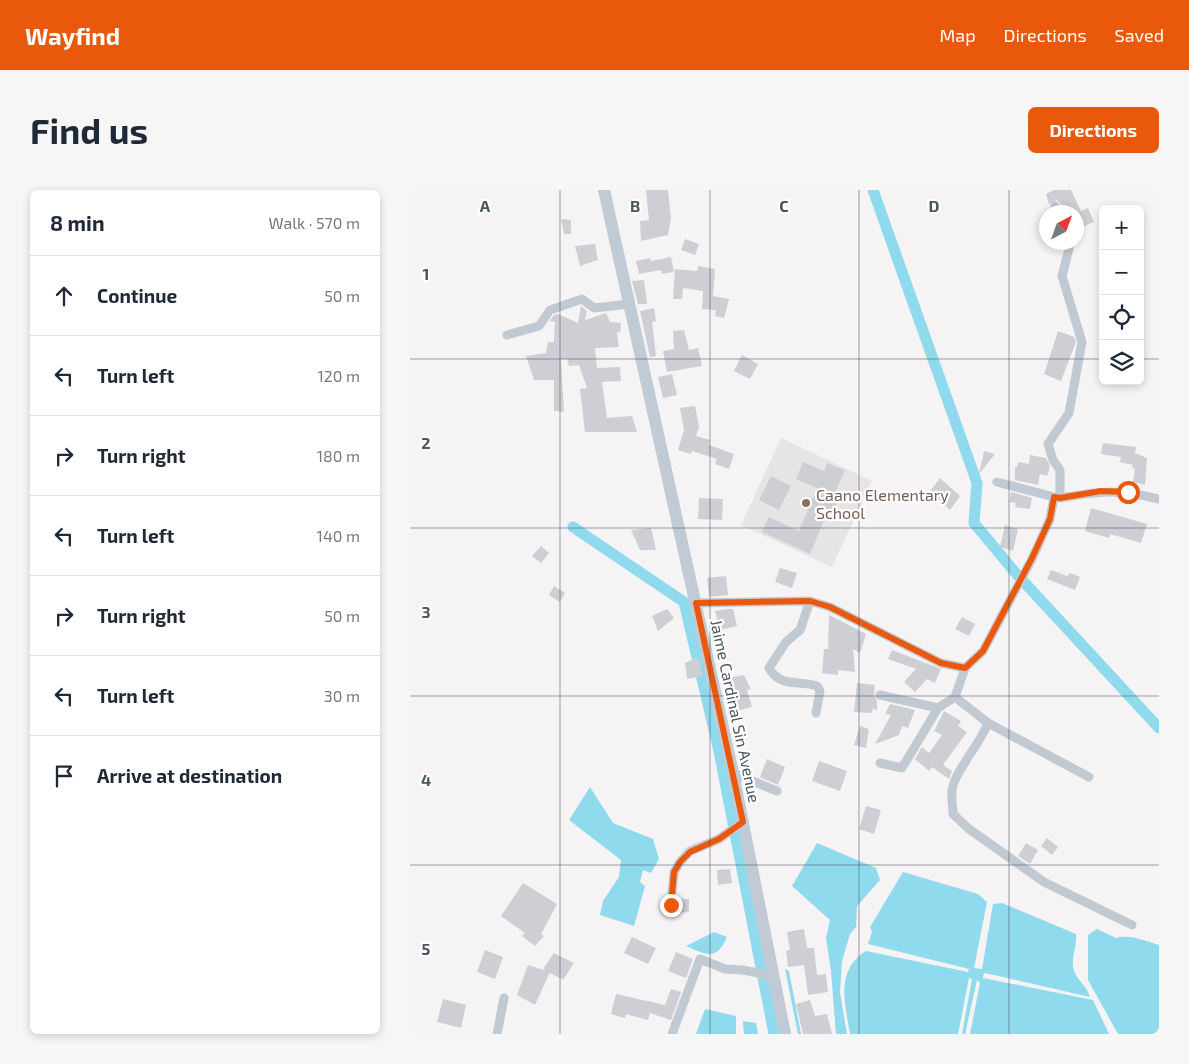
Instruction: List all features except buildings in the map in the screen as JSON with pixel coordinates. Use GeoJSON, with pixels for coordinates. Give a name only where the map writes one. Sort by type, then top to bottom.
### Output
{"type":"FeatureCollection","features":[{"type":"Feature","properties":{"kind":"main road","name":"Jaime Cardinal Sin Avenue"},"geometry":{"type":"LineString","coordinates":[[604,190],[733,773],[785,1034]]}},
{"type":"Feature","properties":{"kind":"street"},"geometry":{"type":"LineString","coordinates":[[880,763],[902,768],[938,708],[955,696],[965,668],[983,651],[1032,558],[1050,519],[1057,498],[1060,470],[1053,460],[1048,444],[1069,414],[1082,342],[1062,276],[1069,250]]}},
{"type":"Feature","properties":{"kind":"street"},"geometry":{"type":"LineString","coordinates":[[507,335],[539,326],[550,310],[582,299],[594,308],[629,304]]}},
{"type":"Feature","properties":{"kind":"street"},"geometry":{"type":"LineString","coordinates":[[997,482],[1057,498],[1101,491],[1128,492],[1159,499]]}},
{"type":"Feature","properties":{"kind":"street"},"geometry":{"type":"LineString","coordinates":[[696,603],[810,601],[830,607],[941,663],[965,668]]}},
{"type":"Feature","properties":{"kind":"street"},"geometry":{"type":"LineString","coordinates":[[810,601],[800,630],[786,642],[769,668],[773,676],[782,682],[817,686],[820,691],[816,713]]}},
{"type":"Feature","properties":{"kind":"street"},"geometry":{"type":"LineString","coordinates":[[880,695],[938,708]]}},
{"type":"Feature","properties":{"kind":"street"},"geometry":{"type":"LineString","coordinates":[[955,696],[988,723],[1089,777]]}},
{"type":"Feature","properties":{"kind":"street"},"geometry":{"type":"LineString","coordinates":[[988,723],[983,736],[952,790],[953,814],[958,821],[1044,882],[1132,925]]}},
{"type":"Feature","properties":{"kind":"street"},"geometry":{"type":"LineString","coordinates":[[733,773],[777,791]]}},
{"type":"Feature","properties":{"kind":"street"},"geometry":{"type":"LineString","coordinates":[[671,905],[674,872],[680,862],[690,852],[719,839],[743,822]]}},
{"type":"Feature","properties":{"kind":"street"},"geometry":{"type":"LineString","coordinates":[[672,1034],[700,960],[725,969],[743,970],[772,976]]}},
{"type":"Feature","properties":{"kind":"street"},"geometry":{"type":"LineString","coordinates":[[497,1034],[504,998]]}},
{"type":"Feature","properties":{"kind":"shaded area","name":"Caano Elementary School"},"geometry":{"type":"Polygon","coordinates":[[[781,438],[872,481],[832,567],[741,525],[781,438]]]}},
{"type":"Feature","properties":{"kind":"water"},"geometry":{"type":"Polygon","coordinates":[[[590,787],[613,823],[653,839],[659,859],[651,873],[643,870],[640,882],[645,886],[634,926],[600,915],[603,901],[619,877],[621,860],[569,820],[590,787]]]}},
{"type":"Feature","properties":{"kind":"water"},"geometry":{"type":"Polygon","coordinates":[[[817,843],[876,868],[880,880],[857,906],[856,927],[850,934],[842,961],[840,993],[847,1034],[836,1034],[831,971],[826,938],[830,920],[792,886],[817,843]]]}},
{"type":"Feature","properties":{"kind":"water"},"geometry":{"type":"Polygon","coordinates":[[[903,872],[978,894],[987,902],[974,968],[982,969],[993,904],[1002,903],[1076,934],[1074,970],[1090,997],[984,973],[983,978],[1093,1000],[1109,1034],[970,1034],[980,983],[977,980],[965,1034],[962,1034],[972,979],[969,978],[958,1034],[850,1034],[844,988],[850,968],[856,959],[866,951],[968,972],[969,969],[868,944],[872,932],[870,927],[903,872]]]}},
{"type":"Feature","properties":{"kind":"water"},"geometry":{"type":"Polygon","coordinates":[[[1097,929],[1116,938],[1132,937],[1159,945],[1159,1034],[1118,1034],[1088,980],[1088,935],[1097,929]]]}},
{"type":"Feature","properties":{"kind":"water"},"geometry":{"type":"Polygon","coordinates":[[[714,932],[727,937],[723,945],[715,953],[699,952],[686,946],[714,932]]]}},
{"type":"Feature","properties":{"kind":"water"},"geometry":{"type":"Polygon","coordinates":[[[785,969],[789,971],[801,1034],[798,1034],[785,969]]]}},
{"type":"Feature","properties":{"kind":"water"},"geometry":{"type":"Polygon","coordinates":[[[705,1009],[736,1016],[736,1034],[696,1034],[705,1009]]]}},
{"type":"Feature","properties":{"kind":"water"},"geometry":{"type":"Polygon","coordinates":[[[743,1021],[756,1023],[758,1034],[744,1034],[743,1021]]]}},
{"type":"Feature","properties":{"kind":"waterway"},"geometry":{"type":"LineString","coordinates":[[873,190],[977,483],[974,523],[1019,577]]}},
{"type":"Feature","properties":{"kind":"waterway"},"geometry":{"type":"LineString","coordinates":[[573,527],[684,602],[719,751],[774,1034]]}},
{"type":"Feature","properties":{"kind":"waterway"},"geometry":{"type":"LineString","coordinates":[[1023,581],[1159,728]]}},
{"type":"Feature","properties":{"kind":"place","name":"Caano Elementary School"},"geometry":{"type":"Point","coordinates":[806,503]}},
{"type":"Feature","properties":{"kind":"route"},"geometry":{"type":"LineString","coordinates":[[671,905],[674,872],[680,862],[690,852],[719,839],[743,822],[696,603],[810,601],[830,607],[941,663],[965,668],[983,651],[1032,558],[1050,519],[1054,497],[1060,498],[1101,491],[1128,492]]}}]}
